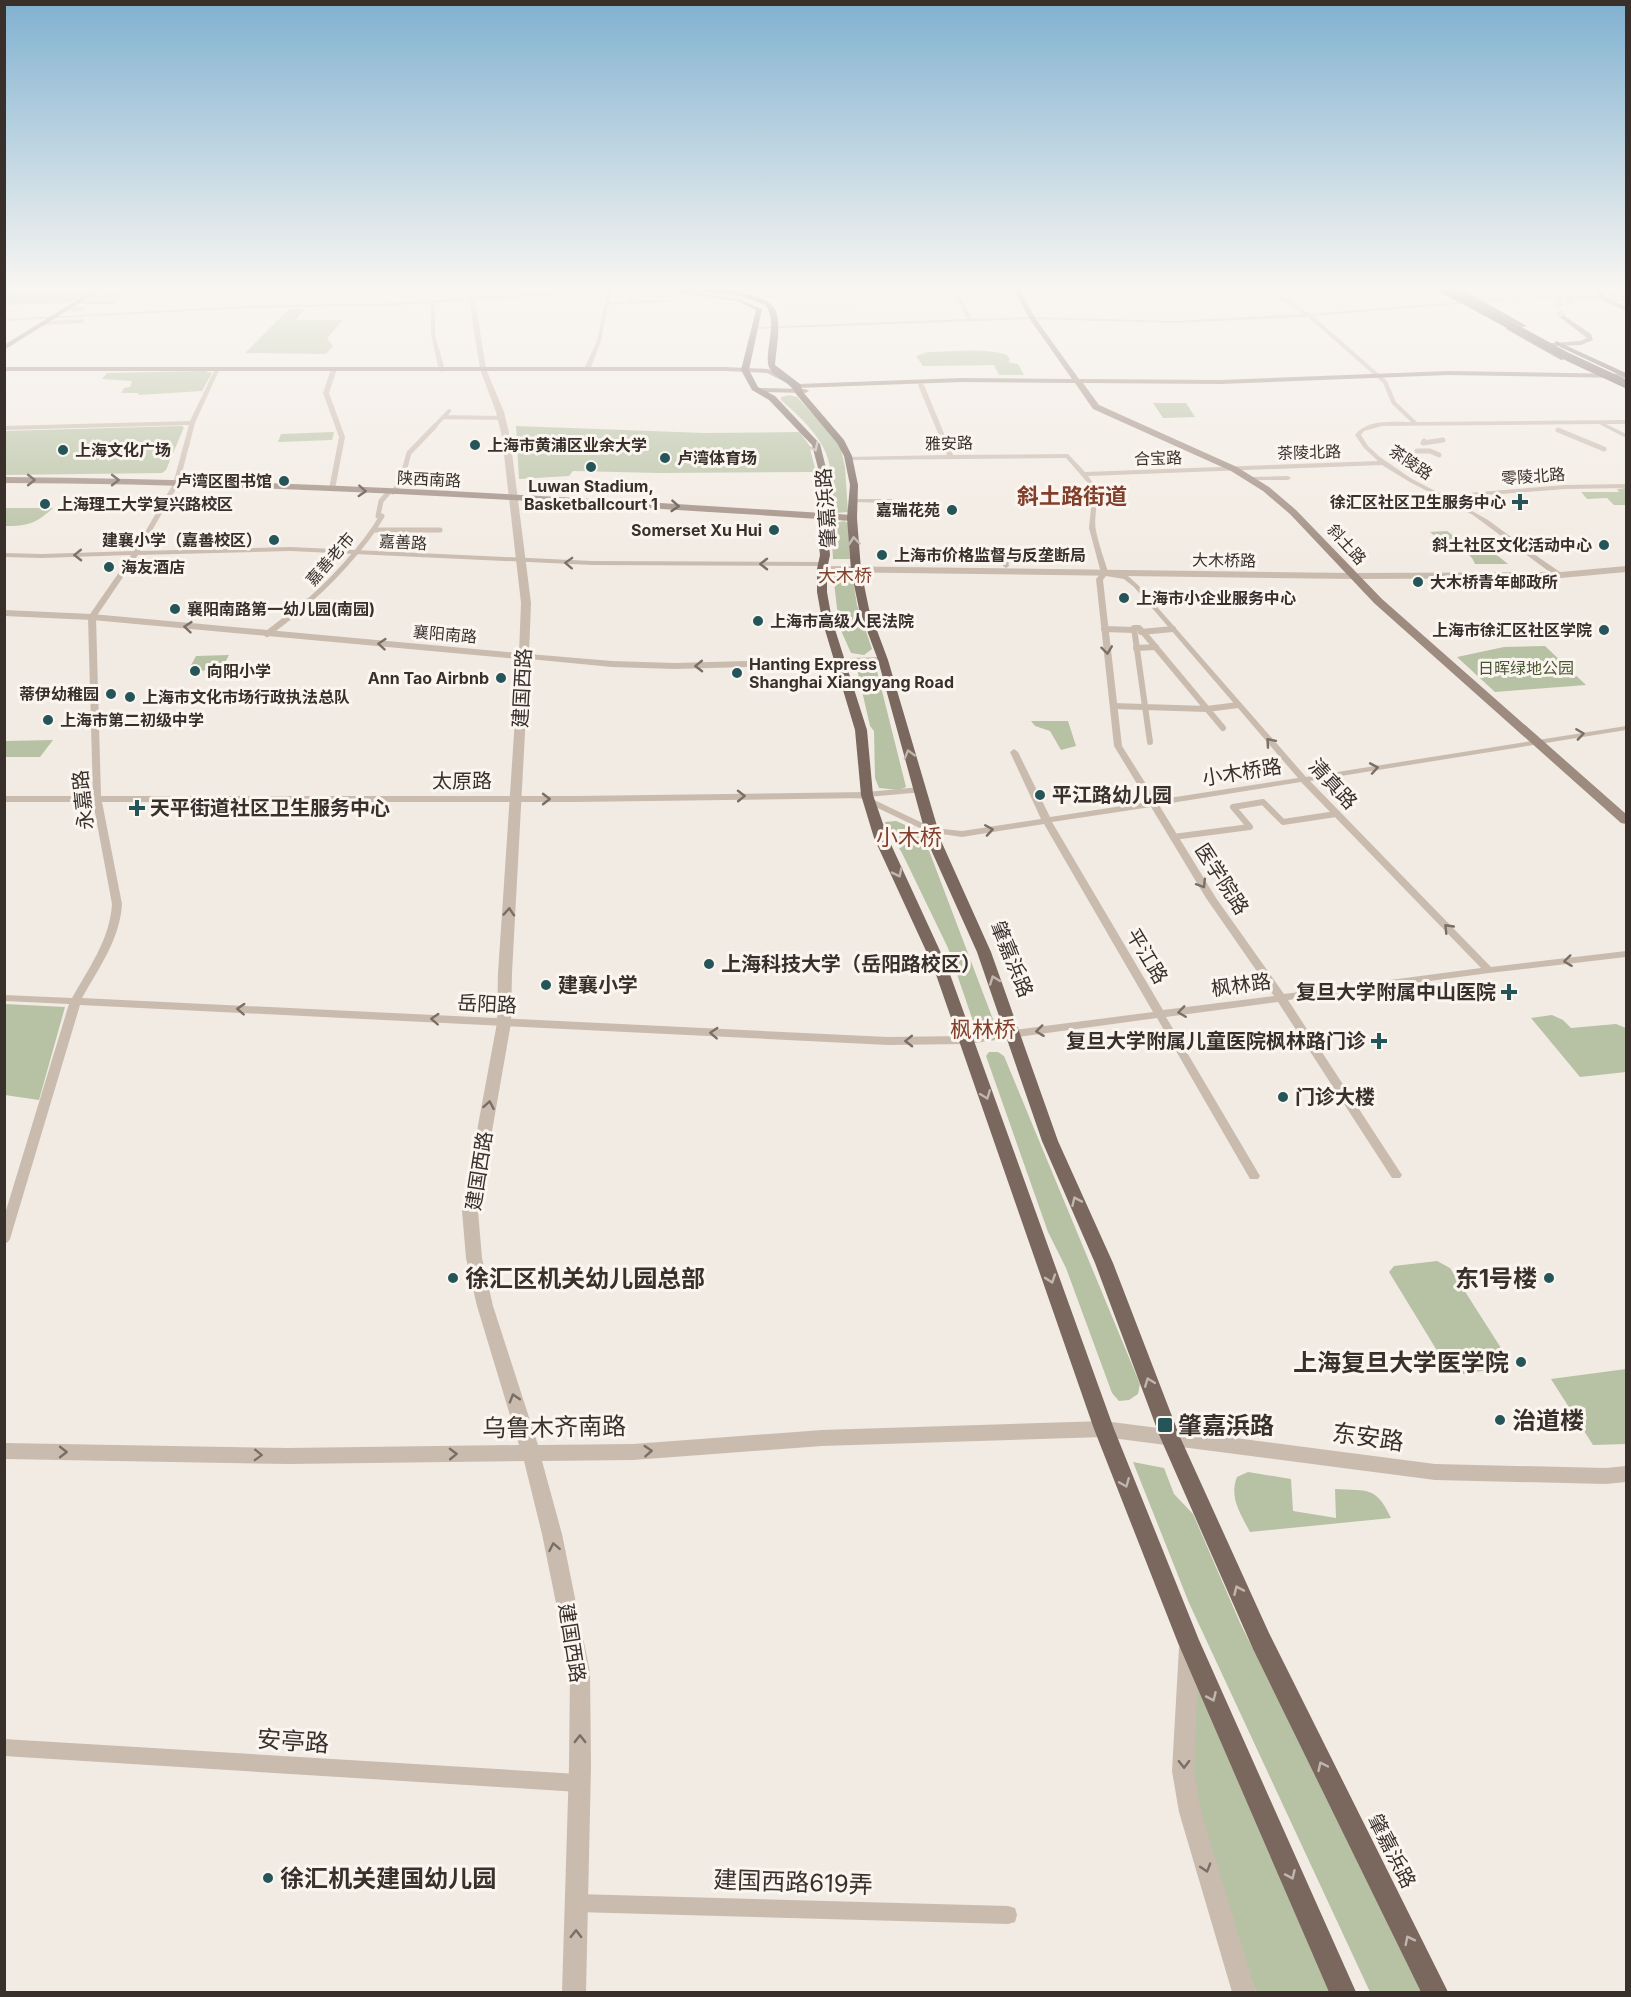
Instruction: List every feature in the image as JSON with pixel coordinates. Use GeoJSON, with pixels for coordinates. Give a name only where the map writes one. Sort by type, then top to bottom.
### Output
{"type":"FeatureCollection","features":[{"type":"Feature","properties":{"kind":"main road","name":"肇嘉浜路"},"geometry":{"type":"LineString","coordinates":[[750,379],[755,388],[772,398],[816,444],[822,468],[821,517],[825,555],[821,588],[827,620],[861,730],[868,798],[881,838],[940,966],[1104,1429],[1189,1643],[1343,1992]]}},
{"type":"Feature","properties":{"kind":"main road"},"geometry":{"type":"LineString","coordinates":[[782,379],[798,389],[910,381],[1221,382],[1294,379]]}},
{"type":"Feature","properties":{"kind":"main road","name":"肇嘉浜路"},"geometry":{"type":"LineString","coordinates":[[785,379],[798,389],[841,442],[848,458],[854,485],[852,518],[856,567],[864,609],[883,660],[931,830],[984,952],[1050,1141],[1104,1263],[1170,1437],[1261,1641],[1435,1992]]}},
{"type":"Feature","properties":{"kind":"main road","name":"斜土路"},"geometry":{"type":"LineString","coordinates":[[1074,379],[1091,402],[1104,412],[1252,479],[1293,512],[1351,574],[1534,741],[1626,820]]}},
{"type":"Feature","properties":{"kind":"main road"},"geometry":{"type":"LineString","coordinates":[[760,390],[1076,382],[1174,387],[1438,379]]}},
{"type":"Feature","properties":{"kind":"main road"},"geometry":{"type":"LineString","coordinates":[[1553,379],[1626,381]]}},
{"type":"Feature","properties":{"kind":"main road"},"geometry":{"type":"LineString","coordinates":[[1610,379],[1614,381]]}},
{"type":"Feature","properties":{"kind":"main road","name":"陕西南路"},"geometry":{"type":"LineString","coordinates":[[4,480],[177,481],[852,518]]}},
{"type":"Feature","properties":{"kind":"street"},"geometry":{"type":"LineString","coordinates":[[92,617],[136,554],[177,481],[192,423],[213,379]]}},
{"type":"Feature","properties":{"kind":"street"},"geometry":{"type":"LineString","coordinates":[[331,379],[326,393],[342,437],[332,489]]}},
{"type":"Feature","properties":{"kind":"street","name":"建国西路"},"geometry":{"type":"LineString","coordinates":[[487,379],[502,418],[512,478],[512,498],[526,603],[504,1023],[470,1211],[474,1258],[485,1306],[531,1453],[552,1534],[580,1672],[574,1992]]}},
{"type":"Feature","properties":{"kind":"street"},"geometry":{"type":"LineString","coordinates":[[1382,379],[1394,403],[1416,424]]}},
{"type":"Feature","properties":{"kind":"street"},"geometry":{"type":"LineString","coordinates":[[921,386],[951,457]]}},
{"type":"Feature","properties":{"kind":"street","name":"嘉善老市"},"geometry":{"type":"LineString","coordinates":[[267,634],[314,597],[374,530],[382,516],[378,516],[381,501],[401,482],[409,453],[449,411]]}},
{"type":"Feature","properties":{"kind":"street"},"geometry":{"type":"LineString","coordinates":[[443,417],[502,418]]}},
{"type":"Feature","properties":{"kind":"street"},"geometry":{"type":"LineString","coordinates":[[1598,422],[1626,436]]}},
{"type":"Feature","properties":{"kind":"street","name":"茶陵路"},"geometry":{"type":"LineString","coordinates":[[1558,574],[1475,514],[1441,497],[1385,463],[1361,443],[1358,435],[1362,430],[1371,426],[1626,422]]}},
{"type":"Feature","properties":{"kind":"street"},"geometry":{"type":"LineString","coordinates":[[4,428],[192,423]]}},
{"type":"Feature","properties":{"kind":"street"},"geometry":{"type":"LineString","coordinates":[[1558,430],[1604,449]]}},
{"type":"Feature","properties":{"kind":"street"},"geometry":{"type":"LineString","coordinates":[[1579,438],[1599,440]]}},
{"type":"Feature","properties":{"kind":"street"},"geometry":{"type":"LineString","coordinates":[[1417,451],[1443,440]]}},
{"type":"Feature","properties":{"kind":"street"},"geometry":{"type":"LineString","coordinates":[[1415,441],[1429,445],[1439,455]]}},
{"type":"Feature","properties":{"kind":"street"},"geometry":{"type":"LineString","coordinates":[[1579,446],[1588,442]]}},
{"type":"Feature","properties":{"kind":"street","name":"雅安路"},"geometry":{"type":"LineString","coordinates":[[848,458],[1068,456],[1084,474]]}},
{"type":"Feature","properties":{"kind":"street","name":"茶陵北路"},"geometry":{"type":"LineString","coordinates":[[1233,469],[1385,463]]}},
{"type":"Feature","properties":{"kind":"street","name":"合宝路"},"geometry":{"type":"LineString","coordinates":[[1084,474],[1233,469]]}},
{"type":"Feature","properties":{"kind":"street"},"geometry":{"type":"LineString","coordinates":[[1084,474],[1090,482],[1095,498],[1092,528],[1104,570]]}},
{"type":"Feature","properties":{"kind":"street"},"geometry":{"type":"LineString","coordinates":[[1252,479],[1288,478]]}},
{"type":"Feature","properties":{"kind":"street","name":"零陵北路"},"geometry":{"type":"LineString","coordinates":[[1441,497],[1565,487],[1626,486]]}},
{"type":"Feature","properties":{"kind":"street"},"geometry":{"type":"LineString","coordinates":[[853,501],[891,501]]}},
{"type":"Feature","properties":{"kind":"street"},"geometry":{"type":"LineString","coordinates":[[374,530],[440,530]]}},
{"type":"Feature","properties":{"kind":"street","name":"嘉善路"},"geometry":{"type":"LineString","coordinates":[[4,555],[290,549],[522,561],[822,566]]}},
{"type":"Feature","properties":{"kind":"street"},"geometry":{"type":"LineString","coordinates":[[1006,566],[1004,551],[1007,549]]}},
{"type":"Feature","properties":{"kind":"street","name":"大木桥路"},"geometry":{"type":"LineString","coordinates":[[822,566],[1351,574],[1558,574],[1626,568]]}},
{"type":"Feature","properties":{"kind":"street","name":"大木桥路"},"geometry":{"type":"LineString","coordinates":[[856,567],[1006,566],[1104,570]]}},
{"type":"Feature","properties":{"kind":"street","name":"医学院路"},"geometry":{"type":"LineString","coordinates":[[1104,570],[1099,579],[1118,746],[1211,898],[1281,998],[1396,1175]]}},
{"type":"Feature","properties":{"kind":"street","name":"清真路"},"geometry":{"type":"LineString","coordinates":[[1104,570],[1126,577],[1304,780],[1489,970]]}},
{"type":"Feature","properties":{"kind":"street","name":"襄阳南路"},"geometry":{"type":"LineString","coordinates":[[4,613],[92,617],[267,634],[662,666],[883,660]]}},
{"type":"Feature","properties":{"kind":"street","name":"永嘉路"},"geometry":{"type":"LineString","coordinates":[[4,1239],[76,1000],[109,941],[116,921],[117,904],[98,798],[92,617]]}},
{"type":"Feature","properties":{"kind":"street"},"geometry":{"type":"LineString","coordinates":[[1104,629],[1134,631],[1134,628],[1139,628],[1223,728]]}},
{"type":"Feature","properties":{"kind":"street"},"geometry":{"type":"LineString","coordinates":[[1143,632],[1173,629]]}},
{"type":"Feature","properties":{"kind":"street"},"geometry":{"type":"LineString","coordinates":[[1134,631],[1150,742]]}},
{"type":"Feature","properties":{"kind":"street"},"geometry":{"type":"LineString","coordinates":[[1136,648],[1156,647]]}},
{"type":"Feature","properties":{"kind":"street"},"geometry":{"type":"LineString","coordinates":[[1113,706],[1208,709],[1239,705]]}},
{"type":"Feature","properties":{"kind":"street","name":"小木桥路"},"geometry":{"type":"LineString","coordinates":[[868,798],[931,830],[962,834],[1626,728]]}},
{"type":"Feature","properties":{"kind":"street","name":"平江路"},"geometry":{"type":"LineString","coordinates":[[1014,752],[1047,821],[1254,1176]]}},
{"type":"Feature","properties":{"kind":"street","name":"太原路"},"geometry":{"type":"LineString","coordinates":[[4,800],[868,798],[920,790]]}},
{"type":"Feature","properties":{"kind":"street"},"geometry":{"type":"LineString","coordinates":[[1173,837],[1250,827],[1233,807],[1263,802],[1283,822],[1336,814]]}},
{"type":"Feature","properties":{"kind":"street","name":"枫林路"},"geometry":{"type":"LineString","coordinates":[[967,1040],[1489,970],[1626,954]]}},
{"type":"Feature","properties":{"kind":"street","name":"岳阳路"},"geometry":{"type":"LineString","coordinates":[[4,998],[888,1041],[967,1040]]}},
{"type":"Feature","properties":{"kind":"street","name":"乌鲁木齐南路"},"geometry":{"type":"LineString","coordinates":[[4,1451],[288,1456],[633,1452],[812,1439],[1104,1429]]}},
{"type":"Feature","properties":{"kind":"street","name":"东安路"},"geometry":{"type":"LineString","coordinates":[[1104,1429],[1435,1472],[1606,1476],[1626,1474]]}},
{"type":"Feature","properties":{"kind":"street","name":"肇嘉浜路"},"geometry":{"type":"LineString","coordinates":[[1189,1643],[1183,1771],[1190,1812],[1244,1992]]}},
{"type":"Feature","properties":{"kind":"street","name":"安亭路"},"geometry":{"type":"LineString","coordinates":[[4,1747],[578,1783]]}},
{"type":"Feature","properties":{"kind":"street","name":"建国西路619弄"},"geometry":{"type":"LineString","coordinates":[[576,1904],[661,1904],[1008,1915]]}},
{"type":"Feature","properties":{"kind":"green space"},"geometry":{"type":"Polygon","coordinates":[[[105,379],[209,379],[202,391],[138,395],[139,393],[121,393],[124,388],[130,387],[132,381],[105,379]]]}},
{"type":"Feature","properties":{"kind":"green space"},"geometry":{"type":"Polygon","coordinates":[[[789,395],[797,397],[840,444],[845,467],[848,512],[830,511],[830,475],[826,454],[810,428],[781,400],[781,397],[789,395]]]}},
{"type":"Feature","properties":{"kind":"green space"},"geometry":{"type":"Polygon","coordinates":[[[1153,403],[1186,403],[1195,417],[1163,418],[1153,403]]]}},
{"type":"Feature","properties":{"kind":"green space","name":"卢湾体育场"},"geometry":{"type":"Polygon","coordinates":[[[516,426],[704,433],[800,432],[809,445],[816,472],[573,471],[569,476],[519,479],[516,426]]]}},
{"type":"Feature","properties":{"kind":"green space","name":"上海文化广场"},"geometry":{"type":"Polygon","coordinates":[[[184,427],[166,470],[162,473],[5,475],[5,431],[184,427]]]}},
{"type":"Feature","properties":{"kind":"green space"},"geometry":{"type":"Polygon","coordinates":[[[334,432],[332,440],[278,442],[281,434],[334,432]]]}},
{"type":"Feature","properties":{"kind":"green space"},"geometry":{"type":"Polygon","coordinates":[[[1626,488],[1626,505],[1614,505],[1607,498],[1587,499],[1581,492],[1619,492],[1617,489],[1626,488]]]}},
{"type":"Feature","properties":{"kind":"green space"},"geometry":{"type":"Polygon","coordinates":[[[5,508],[53,508],[31,523],[5,526],[5,508]]]}},
{"type":"Feature","properties":{"kind":"green space"},"geometry":{"type":"Polygon","coordinates":[[[844,521],[848,523],[850,559],[833,559],[831,524],[844,521]]]}},
{"type":"Feature","properties":{"kind":"green space"},"geometry":{"type":"Polygon","coordinates":[[[1447,531],[1461,541],[1478,540],[1508,564],[1475,564],[1467,553],[1445,543],[1430,532],[1447,531]]]}},
{"type":"Feature","properties":{"kind":"green space"},"geometry":{"type":"Polygon","coordinates":[[[833,573],[852,573],[857,605],[872,649],[864,655],[851,653],[839,626],[833,573]]]}},
{"type":"Feature","properties":{"kind":"green space","name":"日晖绿地公园"},"geometry":{"type":"Polygon","coordinates":[[[1545,646],[1586,685],[1495,692],[1457,657],[1504,647],[1545,646]]]}},
{"type":"Feature","properties":{"kind":"green space"},"geometry":{"type":"Polygon","coordinates":[[[229,655],[221,670],[188,671],[196,656],[229,655]]]}},
{"type":"Feature","properties":{"kind":"green space"},"geometry":{"type":"Polygon","coordinates":[[[869,665],[876,667],[906,787],[899,790],[879,788],[875,778],[874,731],[870,726],[857,669],[869,665]]]}},
{"type":"Feature","properties":{"kind":"green space"},"geometry":{"type":"Polygon","coordinates":[[[1031,721],[1068,721],[1076,746],[1061,750],[1050,731],[1035,726],[1031,721]]]}},
{"type":"Feature","properties":{"kind":"green space"},"geometry":{"type":"Polygon","coordinates":[[[53,740],[40,757],[5,757],[5,741],[53,740]]]}},
{"type":"Feature","properties":{"kind":"green space"},"geometry":{"type":"Polygon","coordinates":[[[896,821],[919,831],[925,840],[994,1022],[992,1024],[984,1026],[974,1024],[948,948],[902,853],[886,826],[885,822],[896,821]]]}},
{"type":"Feature","properties":{"kind":"green space"},"geometry":{"type":"Polygon","coordinates":[[[5,1004],[65,1007],[39,1100],[5,1095],[5,1004]]]}},
{"type":"Feature","properties":{"kind":"green space"},"geometry":{"type":"Polygon","coordinates":[[[1552,1015],[1563,1020],[1571,1028],[1616,1024],[1626,1028],[1626,1072],[1580,1077],[1531,1018],[1552,1015]]]}},
{"type":"Feature","properties":{"kind":"green space"},"geometry":{"type":"Polygon","coordinates":[[[989,1052],[998,1052],[1004,1056],[1140,1384],[1138,1394],[1129,1400],[1119,1401],[1112,1393],[1066,1268],[1048,1232],[986,1056],[989,1052]]]}},
{"type":"Feature","properties":{"kind":"green space"},"geometry":{"type":"Polygon","coordinates":[[[1437,1261],[1450,1268],[1508,1359],[1506,1367],[1463,1374],[1447,1367],[1389,1272],[1394,1266],[1437,1261]]]}},
{"type":"Feature","properties":{"kind":"green space"},"geometry":{"type":"Polygon","coordinates":[[[1626,1369],[1626,1444],[1593,1445],[1551,1379],[1626,1369]]]}},
{"type":"Feature","properties":{"kind":"green space"},"geometry":{"type":"Polygon","coordinates":[[[1133,1462],[1164,1468],[1174,1494],[1193,1514],[1241,1625],[1425,1992],[1370,1992],[1189,1603],[1133,1462]]]}},
{"type":"Feature","properties":{"kind":"green space"},"geometry":{"type":"Polygon","coordinates":[[[1248,1472],[1291,1479],[1293,1511],[1336,1518],[1335,1489],[1356,1490],[1375,1495],[1381,1500],[1391,1518],[1250,1532],[1237,1505],[1234,1491],[1237,1477],[1248,1472]]]}},
{"type":"Feature","properties":{"kind":"green space"},"geometry":{"type":"Polygon","coordinates":[[[1196,1676],[1334,1992],[1256,1992],[1216,1877],[1199,1817],[1191,1759],[1196,1676]]]}},
{"type":"Feature","properties":{"kind":"place","name":"上海市黄浦区业余大学"},"geometry":{"type":"Point","coordinates":[475,445]}},
{"type":"Feature","properties":{"kind":"place","name":"上海文化广场"},"geometry":{"type":"Point","coordinates":[63,450]}},
{"type":"Feature","properties":{"kind":"place","name":"卢湾体育场"},"geometry":{"type":"Point","coordinates":[665,458]}},
{"type":"Feature","properties":{"kind":"place","name":"Luwan Stadium, Basketballcourt 1"},"geometry":{"type":"Point","coordinates":[591,467]}},
{"type":"Feature","properties":{"kind":"place","name":"卢湾区图书馆"},"geometry":{"type":"Point","coordinates":[284,481]}},
{"type":"Feature","properties":{"kind":"place","name":"徐汇区社区卫生服务中心"},"geometry":{"type":"Point","coordinates":[1520,502]}},
{"type":"Feature","properties":{"kind":"place","name":"上海理工大学复兴路校区"},"geometry":{"type":"Point","coordinates":[45,504]}},
{"type":"Feature","properties":{"kind":"place","name":"嘉瑞花苑"},"geometry":{"type":"Point","coordinates":[952,510]}},
{"type":"Feature","properties":{"kind":"place","name":"Somerset Xu Hui"},"geometry":{"type":"Point","coordinates":[774,530]}},
{"type":"Feature","properties":{"kind":"place","name":"建襄小学（嘉善校区）"},"geometry":{"type":"Point","coordinates":[274,540]}},
{"type":"Feature","properties":{"kind":"place","name":"斜土社区文化活动中心"},"geometry":{"type":"Point","coordinates":[1604,545]}},
{"type":"Feature","properties":{"kind":"place","name":"上海市价格监督与反垄断局"},"geometry":{"type":"Point","coordinates":[882,555]}},
{"type":"Feature","properties":{"kind":"place","name":"海友酒店"},"geometry":{"type":"Point","coordinates":[109,567]}},
{"type":"Feature","properties":{"kind":"place","name":"大木桥青年邮政所"},"geometry":{"type":"Point","coordinates":[1418,582]}},
{"type":"Feature","properties":{"kind":"place","name":"上海市小企业服务中心"},"geometry":{"type":"Point","coordinates":[1124,598]}},
{"type":"Feature","properties":{"kind":"place","name":"襄阳南路第一幼儿园(南园)"},"geometry":{"type":"Point","coordinates":[175,609]}},
{"type":"Feature","properties":{"kind":"place","name":"上海市高级人民法院"},"geometry":{"type":"Point","coordinates":[758,621]}},
{"type":"Feature","properties":{"kind":"place","name":"上海市徐汇区社区学院"},"geometry":{"type":"Point","coordinates":[1604,630]}},
{"type":"Feature","properties":{"kind":"place","name":"向阳小学"},"geometry":{"type":"Point","coordinates":[195,671]}},
{"type":"Feature","properties":{"kind":"place","name":"Hanting Express Shanghai Xiangyang Road"},"geometry":{"type":"Point","coordinates":[737,673]}},
{"type":"Feature","properties":{"kind":"place","name":"Ann Tao Airbnb"},"geometry":{"type":"Point","coordinates":[501,678]}},
{"type":"Feature","properties":{"kind":"place","name":"蒂伊幼稚园"},"geometry":{"type":"Point","coordinates":[111,694]}},
{"type":"Feature","properties":{"kind":"place","name":"上海市文化市场行政执法总队"},"geometry":{"type":"Point","coordinates":[130,697]}},
{"type":"Feature","properties":{"kind":"place","name":"上海市第二初级中学"},"geometry":{"type":"Point","coordinates":[48,720]}},
{"type":"Feature","properties":{"kind":"place","name":"平江路幼儿园"},"geometry":{"type":"Point","coordinates":[1040,795]}},
{"type":"Feature","properties":{"kind":"place","name":"天平街道社区卫生服务中心"},"geometry":{"type":"Point","coordinates":[137,808]}},
{"type":"Feature","properties":{"kind":"place","name":"上海科技大学（岳阳路校区）"},"geometry":{"type":"Point","coordinates":[709,964]}},
{"type":"Feature","properties":{"kind":"place","name":"建襄小学"},"geometry":{"type":"Point","coordinates":[546,985]}},
{"type":"Feature","properties":{"kind":"place","name":"复旦大学附属中山医院"},"geometry":{"type":"Point","coordinates":[1509,992]}},
{"type":"Feature","properties":{"kind":"place","name":"复旦大学附属儿童医院枫林路门诊"},"geometry":{"type":"Point","coordinates":[1379,1041]}},
{"type":"Feature","properties":{"kind":"place","name":"门诊大楼"},"geometry":{"type":"Point","coordinates":[1283,1097]}},
{"type":"Feature","properties":{"kind":"place","name":"徐汇区机关幼儿园总部"},"geometry":{"type":"Point","coordinates":[453,1278]}},
{"type":"Feature","properties":{"kind":"place","name":"东1号楼"},"geometry":{"type":"Point","coordinates":[1549,1278]}},
{"type":"Feature","properties":{"kind":"place","name":"上海复旦大学医学院"},"geometry":{"type":"Point","coordinates":[1521,1362]}},
{"type":"Feature","properties":{"kind":"place","name":"治道楼"},"geometry":{"type":"Point","coordinates":[1500,1420]}},
{"type":"Feature","properties":{"kind":"place","name":"肇嘉浜路"},"geometry":{"type":"Point","coordinates":[1165,1425]}},
{"type":"Feature","properties":{"kind":"place","name":"徐汇机关建国幼儿园"},"geometry":{"type":"Point","coordinates":[268,1878]}},
{"type":"Feature","properties":{"kind":"district","name":"斜土路街道"},"geometry":{"type":"Point","coordinates":[1072,496]}},
{"type":"Feature","properties":{"kind":"district","name":"大木桥"},"geometry":{"type":"Point","coordinates":[845,575]}},
{"type":"Feature","properties":{"kind":"district","name":"小木桥"},"geometry":{"type":"Point","coordinates":[909,837]}},
{"type":"Feature","properties":{"kind":"district","name":"枫林桥"},"geometry":{"type":"Point","coordinates":[983,1029]}}]}
